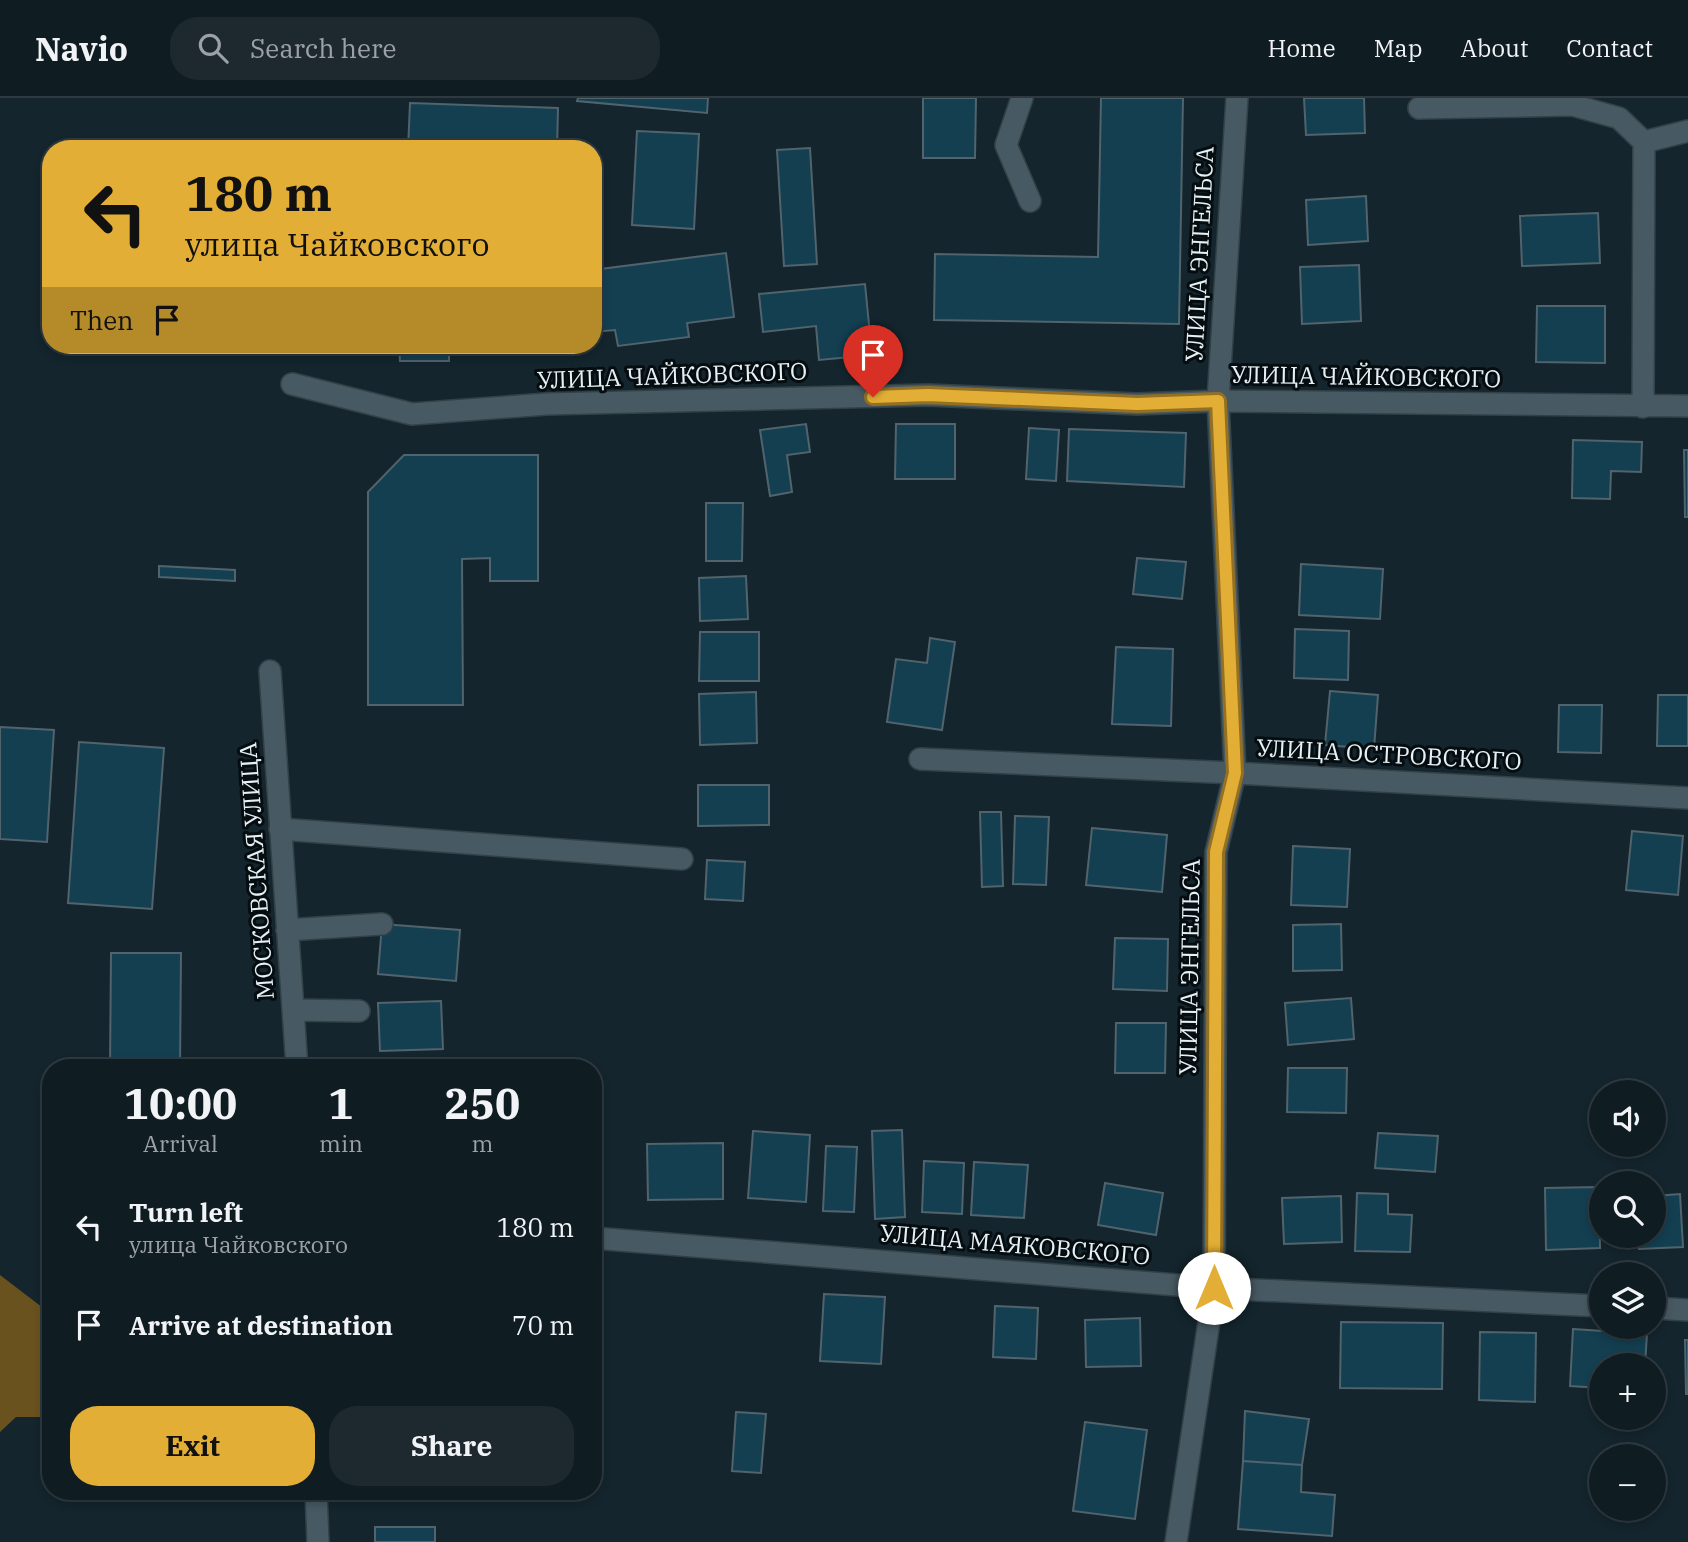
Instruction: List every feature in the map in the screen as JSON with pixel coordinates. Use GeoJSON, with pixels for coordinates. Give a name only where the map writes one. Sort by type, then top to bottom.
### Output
{"type":"FeatureCollection","features":[{"type":"Feature","properties":{"kind":"street"},"geometry":{"type":"LineString","coordinates":[[1022,98],[1006,145],[1030,201]]}},
{"type":"Feature","properties":{"kind":"street","name":"УЛИЦА ЭНГЕЛЬСА"},"geometry":{"type":"LineString","coordinates":[[1176,1542],[1214,1288],[1216,852],[1235,773],[1218,401],[1237,98]]}},
{"type":"Feature","properties":{"kind":"street"},"geometry":{"type":"LineString","coordinates":[[1419,108],[1572,105],[1619,118],[1644,142],[1643,407]]}},
{"type":"Feature","properties":{"kind":"street"},"geometry":{"type":"LineString","coordinates":[[1644,142],[1688,131]]}},
{"type":"Feature","properties":{"kind":"street","name":"УЛИЦА ЧАЙКОВСКОГО"},"geometry":{"type":"LineString","coordinates":[[292,384],[412,414],[547,404],[928,395],[1137,404],[1218,401],[1688,406]]}},
{"type":"Feature","properties":{"kind":"street","name":"МОСКОВСКАЯ УЛИЦА"},"geometry":{"type":"LineString","coordinates":[[270,671],[296,1059]]}},
{"type":"Feature","properties":{"kind":"street","name":"УЛИЦА ОСТРОВСКОГО"},"geometry":{"type":"LineString","coordinates":[[920,759],[1688,798]]}},
{"type":"Feature","properties":{"kind":"street"},"geometry":{"type":"LineString","coordinates":[[280,829],[682,859]]}},
{"type":"Feature","properties":{"kind":"street"},"geometry":{"type":"LineString","coordinates":[[288,930],[382,924]]}},
{"type":"Feature","properties":{"kind":"street"},"geometry":{"type":"LineString","coordinates":[[293,1010],[359,1011]]}},
{"type":"Feature","properties":{"kind":"street","name":"УЛИЦА МАЯКОВСКОГО"},"geometry":{"type":"LineString","coordinates":[[602,1239],[1214,1288],[1589,1305]]}},
{"type":"Feature","properties":{"kind":"street"},"geometry":{"type":"LineString","coordinates":[[1666,1309],[1688,1310]]}},
{"type":"Feature","properties":{"kind":"street"},"geometry":{"type":"LineString","coordinates":[[316,1500],[318,1542]]}},
{"type":"Feature","properties":{"kind":"shaded area"},"geometry":{"type":"Polygon","coordinates":[[[0,1275],[42,1307],[42,1417],[16,1417],[0,1432],[0,1275]]]}},
{"type":"Feature","properties":{"kind":"building"},"geometry":{"type":"Polygon","coordinates":[[[578,98],[708,98],[707,113],[577,101],[578,98]]]}},
{"type":"Feature","properties":{"kind":"building"},"geometry":{"type":"Polygon","coordinates":[[[923,98],[976,98],[975,158],[923,158],[923,98]]]}},
{"type":"Feature","properties":{"kind":"building"},"geometry":{"type":"Polygon","coordinates":[[[1101,98],[1183,98],[1179,324],[934,320],[935,254],[1098,257],[1101,98]]]}},
{"type":"Feature","properties":{"kind":"building"},"geometry":{"type":"Polygon","coordinates":[[[1304,98],[1364,98],[1365,133],[1306,135],[1304,98]]]}},
{"type":"Feature","properties":{"kind":"building"},"geometry":{"type":"Polygon","coordinates":[[[410,103],[558,108],[557,140],[408,140],[410,103]]]}},
{"type":"Feature","properties":{"kind":"building"},"geometry":{"type":"Polygon","coordinates":[[[637,131],[699,134],[694,229],[632,225],[637,131]]]}},
{"type":"Feature","properties":{"kind":"building"},"geometry":{"type":"Polygon","coordinates":[[[810,148],[817,264],[784,266],[777,150],[810,148]]]}},
{"type":"Feature","properties":{"kind":"building"},"geometry":{"type":"Polygon","coordinates":[[[1366,196],[1368,241],[1308,245],[1306,200],[1366,196]]]}},
{"type":"Feature","properties":{"kind":"building"},"geometry":{"type":"Polygon","coordinates":[[[1598,213],[1600,263],[1522,266],[1520,216],[1598,213]]]}},
{"type":"Feature","properties":{"kind":"building"},"geometry":{"type":"Polygon","coordinates":[[[726,253],[734,317],[687,323],[689,337],[618,346],[615,330],[602,331],[602,269],[726,253]]]}},
{"type":"Feature","properties":{"kind":"building"},"geometry":{"type":"Polygon","coordinates":[[[1359,265],[1361,321],[1302,324],[1300,267],[1359,265]]]}},
{"type":"Feature","properties":{"kind":"building"},"geometry":{"type":"Polygon","coordinates":[[[865,284],[872,355],[819,360],[816,326],[763,332],[759,294],[865,284]]]}},
{"type":"Feature","properties":{"kind":"building"},"geometry":{"type":"Polygon","coordinates":[[[1537,306],[1605,306],[1605,363],[1536,362],[1537,306]]]}},
{"type":"Feature","properties":{"kind":"building"},"geometry":{"type":"Polygon","coordinates":[[[400,354],[449,354],[449,361],[400,361],[400,354]]]}},
{"type":"Feature","properties":{"kind":"building"},"geometry":{"type":"Polygon","coordinates":[[[806,424],[810,452],[787,455],[792,492],[770,496],[760,430],[806,424]]]}},
{"type":"Feature","properties":{"kind":"building"},"geometry":{"type":"Polygon","coordinates":[[[896,424],[955,424],[955,479],[895,479],[896,424]]]}},
{"type":"Feature","properties":{"kind":"building"},"geometry":{"type":"Polygon","coordinates":[[[1029,428],[1059,430],[1056,481],[1026,479],[1029,428]]]}},
{"type":"Feature","properties":{"kind":"building"},"geometry":{"type":"Polygon","coordinates":[[[1069,429],[1186,433],[1184,487],[1067,481],[1069,429]]]}},
{"type":"Feature","properties":{"kind":"building"},"geometry":{"type":"Polygon","coordinates":[[[1573,440],[1642,442],[1641,472],[1611,471],[1610,499],[1572,498],[1573,440]]]}},
{"type":"Feature","properties":{"kind":"building"},"geometry":{"type":"Polygon","coordinates":[[[1684,450],[1688,450],[1688,517],[1685,517],[1684,450]]]}},
{"type":"Feature","properties":{"kind":"building"},"geometry":{"type":"Polygon","coordinates":[[[404,455],[538,455],[538,581],[490,581],[490,558],[462,559],[463,705],[368,705],[368,492],[404,455]]]}},
{"type":"Feature","properties":{"kind":"building"},"geometry":{"type":"Polygon","coordinates":[[[706,503],[743,503],[742,561],[706,561],[706,503]]]}},
{"type":"Feature","properties":{"kind":"building"},"geometry":{"type":"Polygon","coordinates":[[[1137,558],[1186,562],[1182,599],[1133,594],[1137,558]]]}},
{"type":"Feature","properties":{"kind":"building"},"geometry":{"type":"Polygon","coordinates":[[[1301,564],[1383,569],[1380,619],[1299,615],[1301,564]]]}},
{"type":"Feature","properties":{"kind":"building"},"geometry":{"type":"Polygon","coordinates":[[[159,566],[235,570],[235,581],[159,577],[159,566]]]}},
{"type":"Feature","properties":{"kind":"building"},"geometry":{"type":"Polygon","coordinates":[[[746,576],[748,619],[700,621],[699,578],[746,576]]]}},
{"type":"Feature","properties":{"kind":"building"},"geometry":{"type":"Polygon","coordinates":[[[1295,629],[1349,631],[1348,680],[1294,678],[1295,629]]]}},
{"type":"Feature","properties":{"kind":"building"},"geometry":{"type":"Polygon","coordinates":[[[700,632],[759,632],[759,681],[699,681],[700,632]]]}},
{"type":"Feature","properties":{"kind":"building"},"geometry":{"type":"Polygon","coordinates":[[[930,638],[955,642],[942,730],[887,722],[896,659],[927,663],[930,638]]]}},
{"type":"Feature","properties":{"kind":"building"},"geometry":{"type":"Polygon","coordinates":[[[1116,647],[1173,649],[1171,726],[1112,724],[1116,647]]]}},
{"type":"Feature","properties":{"kind":"building"},"geometry":{"type":"Polygon","coordinates":[[[1330,691],[1378,695],[1374,749],[1325,745],[1330,691]]]}},
{"type":"Feature","properties":{"kind":"building"},"geometry":{"type":"Polygon","coordinates":[[[756,692],[757,743],[700,745],[699,694],[756,692]]]}},
{"type":"Feature","properties":{"kind":"building"},"geometry":{"type":"Polygon","coordinates":[[[1658,695],[1688,695],[1688,746],[1657,746],[1658,695]]]}},
{"type":"Feature","properties":{"kind":"building"},"geometry":{"type":"Polygon","coordinates":[[[1559,705],[1602,705],[1601,753],[1558,752],[1559,705]]]}},
{"type":"Feature","properties":{"kind":"building"},"geometry":{"type":"Polygon","coordinates":[[[0,727],[54,730],[47,842],[0,839],[0,727]]]}},
{"type":"Feature","properties":{"kind":"building"},"geometry":{"type":"Polygon","coordinates":[[[79,742],[164,748],[152,909],[68,903],[79,742]]]}},
{"type":"Feature","properties":{"kind":"building"},"geometry":{"type":"Polygon","coordinates":[[[698,785],[769,785],[769,825],[698,826],[698,785]]]}},
{"type":"Feature","properties":{"kind":"building"},"geometry":{"type":"Polygon","coordinates":[[[980,812],[1001,812],[1003,886],[982,887],[980,812]]]}},
{"type":"Feature","properties":{"kind":"building"},"geometry":{"type":"Polygon","coordinates":[[[1015,816],[1049,817],[1046,885],[1013,884],[1015,816]]]}},
{"type":"Feature","properties":{"kind":"building"},"geometry":{"type":"Polygon","coordinates":[[[1092,828],[1167,835],[1162,892],[1086,885],[1092,828]]]}},
{"type":"Feature","properties":{"kind":"building"},"geometry":{"type":"Polygon","coordinates":[[[1632,831],[1683,836],[1678,895],[1626,890],[1632,831]]]}},
{"type":"Feature","properties":{"kind":"building"},"geometry":{"type":"Polygon","coordinates":[[[1293,846],[1350,849],[1347,907],[1291,905],[1293,846]]]}},
{"type":"Feature","properties":{"kind":"building"},"geometry":{"type":"Polygon","coordinates":[[[707,860],[745,862],[743,901],[705,899],[707,860]]]}},
{"type":"Feature","properties":{"kind":"building"},"geometry":{"type":"Polygon","coordinates":[[[382,924],[460,930],[456,981],[378,974],[382,924]]]}},
{"type":"Feature","properties":{"kind":"building"},"geometry":{"type":"Polygon","coordinates":[[[1341,924],[1342,970],[1293,971],[1293,925],[1341,924]]]}},
{"type":"Feature","properties":{"kind":"building"},"geometry":{"type":"Polygon","coordinates":[[[1115,938],[1168,939],[1167,991],[1113,989],[1115,938]]]}},
{"type":"Feature","properties":{"kind":"building"},"geometry":{"type":"Polygon","coordinates":[[[111,953],[181,953],[180,1059],[110,1059],[111,953]]]}},
{"type":"Feature","properties":{"kind":"building"},"geometry":{"type":"Polygon","coordinates":[[[1351,998],[1354,1039],[1288,1045],[1285,1003],[1351,998]]]}},
{"type":"Feature","properties":{"kind":"building"},"geometry":{"type":"Polygon","coordinates":[[[441,1001],[443,1049],[380,1051],[378,1003],[441,1001]]]}},
{"type":"Feature","properties":{"kind":"building"},"geometry":{"type":"Polygon","coordinates":[[[1116,1023],[1166,1023],[1165,1073],[1115,1073],[1116,1023]]]}},
{"type":"Feature","properties":{"kind":"building"},"geometry":{"type":"Polygon","coordinates":[[[1288,1068],[1347,1068],[1346,1113],[1287,1112],[1288,1068]]]}},
{"type":"Feature","properties":{"kind":"building"},"geometry":{"type":"Polygon","coordinates":[[[902,1130],[905,1217],[875,1219],[872,1131],[902,1130]]]}},
{"type":"Feature","properties":{"kind":"building"},"geometry":{"type":"Polygon","coordinates":[[[753,1131],[810,1135],[806,1202],[748,1198],[753,1131]]]}},
{"type":"Feature","properties":{"kind":"building"},"geometry":{"type":"Polygon","coordinates":[[[1378,1133],[1438,1136],[1435,1172],[1375,1168],[1378,1133]]]}},
{"type":"Feature","properties":{"kind":"building"},"geometry":{"type":"Polygon","coordinates":[[[723,1143],[723,1199],[648,1200],[647,1144],[723,1143]]]}},
{"type":"Feature","properties":{"kind":"building"},"geometry":{"type":"Polygon","coordinates":[[[826,1146],[857,1147],[854,1212],[823,1211],[826,1146]]]}},
{"type":"Feature","properties":{"kind":"building"},"geometry":{"type":"Polygon","coordinates":[[[924,1161],[964,1163],[962,1214],[922,1212],[924,1161]]]}},
{"type":"Feature","properties":{"kind":"building"},"geometry":{"type":"Polygon","coordinates":[[[974,1162],[1028,1165],[1024,1218],[971,1215],[974,1162]]]}},
{"type":"Feature","properties":{"kind":"building"},"geometry":{"type":"Polygon","coordinates":[[[1105,1183],[1163,1193],[1156,1235],[1098,1225],[1105,1183]]]}},
{"type":"Feature","properties":{"kind":"building"},"geometry":{"type":"Polygon","coordinates":[[[1589,1187],[1589,1248],[1600,1248],[1546,1250],[1545,1188],[1589,1187]]]}},
{"type":"Feature","properties":{"kind":"building"},"geometry":{"type":"Polygon","coordinates":[[[1357,1193],[1388,1194],[1388,1214],[1412,1215],[1410,1252],[1355,1251],[1357,1193]]]}},
{"type":"Feature","properties":{"kind":"building"},"geometry":{"type":"Polygon","coordinates":[[[1680,1194],[1683,1247],[1666,1248],[1666,1195],[1680,1194]]]}},
{"type":"Feature","properties":{"kind":"building"},"geometry":{"type":"Polygon","coordinates":[[[1341,1196],[1342,1242],[1284,1244],[1282,1198],[1341,1196]]]}},
{"type":"Feature","properties":{"kind":"building"},"geometry":{"type":"Polygon","coordinates":[[[824,1294],[885,1297],[881,1364],[820,1361],[824,1294]]]}},
{"type":"Feature","properties":{"kind":"building"},"geometry":{"type":"Polygon","coordinates":[[[995,1306],[1038,1308],[1036,1359],[993,1357],[995,1306]]]}},
{"type":"Feature","properties":{"kind":"building"},"geometry":{"type":"Polygon","coordinates":[[[1140,1318],[1141,1366],[1086,1367],[1085,1320],[1140,1318]]]}},
{"type":"Feature","properties":{"kind":"building"},"geometry":{"type":"Polygon","coordinates":[[[1341,1322],[1443,1323],[1442,1389],[1340,1388],[1341,1322]]]}},
{"type":"Feature","properties":{"kind":"building"},"geometry":{"type":"Polygon","coordinates":[[[1573,1329],[1589,1330],[1589,1339],[1647,1339],[1646,1353],[1589,1353],[1589,1387],[1570,1386],[1573,1329]]]}},
{"type":"Feature","properties":{"kind":"building"},"geometry":{"type":"Polygon","coordinates":[[[1480,1332],[1536,1333],[1535,1402],[1479,1400],[1480,1332]]]}},
{"type":"Feature","properties":{"kind":"building"},"geometry":{"type":"Polygon","coordinates":[[[1685,1340],[1688,1340],[1688,1394],[1686,1394],[1685,1340]]]}},
{"type":"Feature","properties":{"kind":"building"},"geometry":{"type":"Polygon","coordinates":[[[1245,1411],[1309,1419],[1302,1465],[1243,1461],[1245,1411]]]}},
{"type":"Feature","properties":{"kind":"building"},"geometry":{"type":"Polygon","coordinates":[[[736,1412],[766,1414],[761,1473],[732,1471],[736,1412]]]}},
{"type":"Feature","properties":{"kind":"building"},"geometry":{"type":"Polygon","coordinates":[[[1085,1422],[1147,1430],[1135,1519],[1073,1511],[1085,1422]]]}},
{"type":"Feature","properties":{"kind":"building"},"geometry":{"type":"Polygon","coordinates":[[[1243,1461],[1302,1465],[1301,1492],[1335,1495],[1332,1536],[1238,1529],[1243,1461]]]}},
{"type":"Feature","properties":{"kind":"building"},"geometry":{"type":"Polygon","coordinates":[[[375,1527],[435,1527],[435,1542],[375,1542],[375,1527]]]}},
{"type":"Feature","properties":{"kind":"route"},"geometry":{"type":"LineString","coordinates":[[873,397],[928,395],[1137,404],[1218,401],[1235,773],[1216,852],[1214,1288]]}}]}
